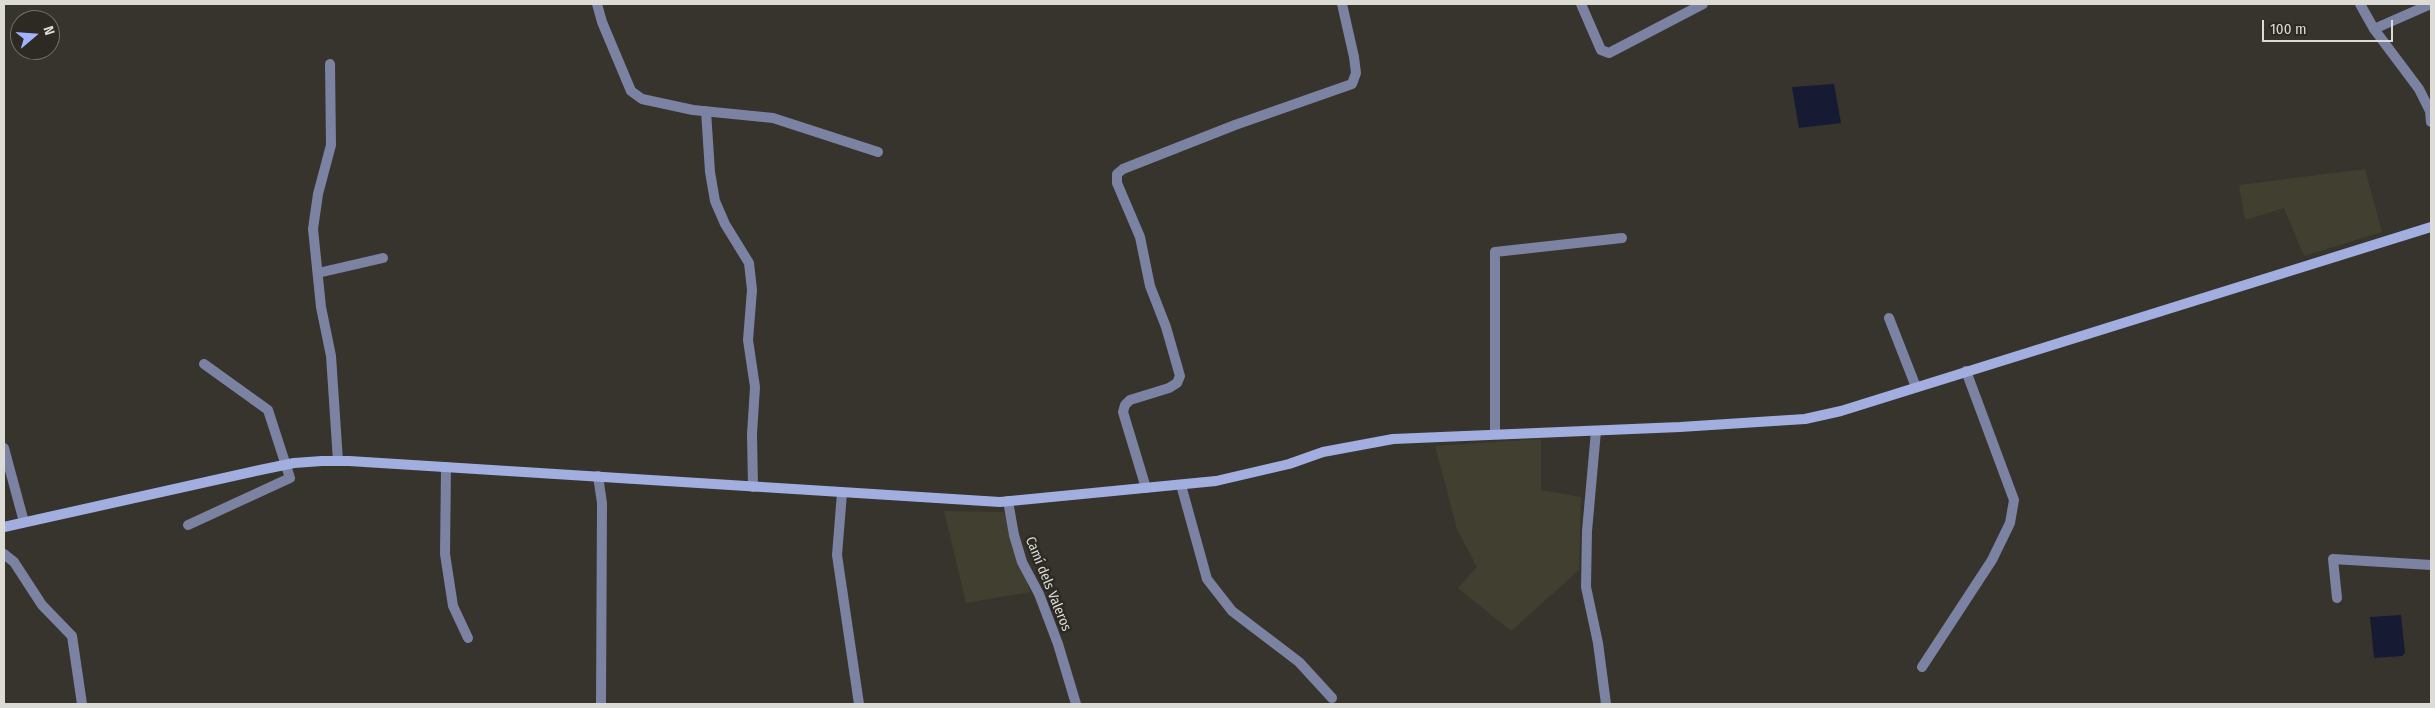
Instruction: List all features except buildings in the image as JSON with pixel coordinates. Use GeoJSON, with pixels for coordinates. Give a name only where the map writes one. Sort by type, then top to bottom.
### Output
{"type":"FeatureCollection","features":[{"type":"Feature","properties":{"kind":"main road"},"geometry":{"type":"LineString","coordinates":[[4,526],[287,465],[338,461],[598,476],[957,501],[1008,501],[1216,481],[1250,474],[1361,444],[1393,439],[1805,419],[1841,411],[2431,227]]}},
{"type":"Feature","properties":{"kind":"street"},"geometry":{"type":"LineString","coordinates":[[597,4],[602,22],[632,91],[642,99],[706,111],[773,118],[878,152]]}},
{"type":"Feature","properties":{"kind":"street"},"geometry":{"type":"LineString","coordinates":[[1146,488],[1123,412],[1125,405],[1130,400],[1169,388],[1177,383],[1180,376],[1166,327],[1150,286],[1140,237],[1117,183],[1117,174],[1123,169],[1235,125],[1352,84],[1356,73],[1342,4]]}},
{"type":"Feature","properties":{"kind":"street"},"geometry":{"type":"LineString","coordinates":[[1581,4],[1602,50],[1608,53],[1703,4]]}},
{"type":"Feature","properties":{"kind":"street"},"geometry":{"type":"LineString","coordinates":[[2360,4],[2374,29],[2419,89],[2430,111],[2431,122]]}},
{"type":"Feature","properties":{"kind":"street"},"geometry":{"type":"LineString","coordinates":[[2374,29],[2431,4]]}},
{"type":"Feature","properties":{"kind":"street"},"geometry":{"type":"LineString","coordinates":[[330,64],[331,145],[318,194],[313,229],[321,307],[331,356],[338,461]]}},
{"type":"Feature","properties":{"kind":"street"},"geometry":{"type":"LineString","coordinates":[[706,111],[710,172],[715,201],[725,224],[749,263],[752,290],[748,340],[755,387],[752,434],[753,487]]}},
{"type":"Feature","properties":{"kind":"street"},"geometry":{"type":"LineString","coordinates":[[1495,434],[1495,252],[1622,238]]}},
{"type":"Feature","properties":{"kind":"street"},"geometry":{"type":"LineString","coordinates":[[318,273],[383,258]]}},
{"type":"Feature","properties":{"kind":"street"},"geometry":{"type":"LineString","coordinates":[[1889,318],[1916,387]]}},
{"type":"Feature","properties":{"kind":"street"},"geometry":{"type":"LineString","coordinates":[[188,525],[290,478],[268,410],[204,364]]}},
{"type":"Feature","properties":{"kind":"street"},"geometry":{"type":"LineString","coordinates":[[1922,667],[1992,560],[2010,524],[2014,500],[1966,371]]}},
{"type":"Feature","properties":{"kind":"street"},"geometry":{"type":"LineString","coordinates":[[1596,430],[1587,531],[1586,587],[1598,644],[1606,704]]}},
{"type":"Feature","properties":{"kind":"street"},"geometry":{"type":"LineString","coordinates":[[4,448],[24,522]]}},
{"type":"Feature","properties":{"kind":"street"},"geometry":{"type":"LineString","coordinates":[[446,467],[445,554],[453,606],[468,638]]}},
{"type":"Feature","properties":{"kind":"street"},"geometry":{"type":"LineString","coordinates":[[598,476],[602,503],[601,704]]}},
{"type":"Feature","properties":{"kind":"street"},"geometry":{"type":"LineString","coordinates":[[1181,485],[1207,579],[1232,611],[1299,662],[1332,698]]}},
{"type":"Feature","properties":{"kind":"street"},"geometry":{"type":"LineString","coordinates":[[842,493],[837,555],[859,704]]}},
{"type":"Feature","properties":{"kind":"street","name":"Camí dels Valeros"},"geometry":{"type":"LineString","coordinates":[[1008,501],[1014,535],[1022,562],[1040,594],[1058,644],[1076,704]]}},
{"type":"Feature","properties":{"kind":"street"},"geometry":{"type":"LineString","coordinates":[[4,554],[14,562],[42,605],[72,636],[82,704]]}},
{"type":"Feature","properties":{"kind":"street"},"geometry":{"type":"LineString","coordinates":[[2336,598],[2333,559],[2431,565]]}},
{"type":"Feature","properties":{"kind":"shaded area"},"geometry":{"type":"Polygon","coordinates":[[[2365,169],[2382,232],[2304,256],[2284,208],[2245,220],[2239,185],[2365,169]]]}},
{"type":"Feature","properties":{"kind":"shaded area"},"geometry":{"type":"Polygon","coordinates":[[[1541,439],[1541,490],[1581,497],[1579,570],[1511,631],[1458,588],[1477,567],[1457,529],[1435,446],[1541,439]]]}},
{"type":"Feature","properties":{"kind":"shaded area"},"geometry":{"type":"Polygon","coordinates":[[[944,511],[1004,512],[1030,592],[966,603],[944,511]]]}},
{"type":"Feature","properties":{"kind":"water"},"geometry":{"type":"Polygon","coordinates":[[[1834,84],[1841,123],[1799,128],[1792,87],[1834,84]]]}},
{"type":"Feature","properties":{"kind":"water"},"geometry":{"type":"Polygon","coordinates":[[[2401,615],[2405,653],[2402,656],[2374,658],[2370,617],[2401,615]]]}}]}
